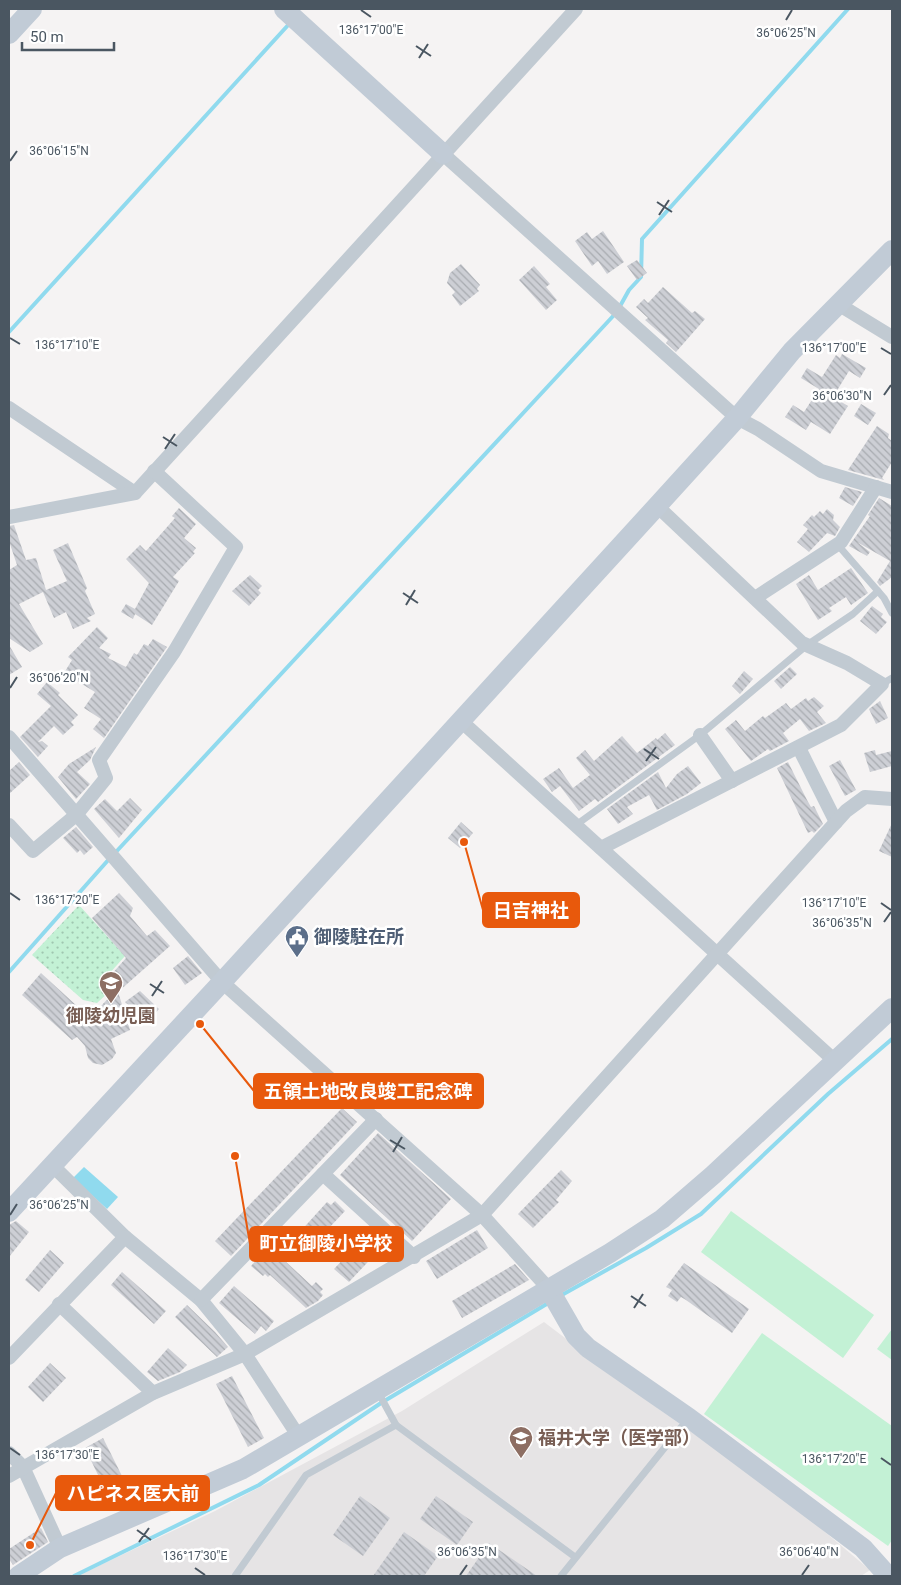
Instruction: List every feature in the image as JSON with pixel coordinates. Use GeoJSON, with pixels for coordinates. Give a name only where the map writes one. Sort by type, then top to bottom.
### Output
{"type":"FeatureCollection","features":[{"type":"Feature","properties":{"kind":"street"},"geometry":{"type":"LineString","coordinates":[[9,34],[32,9]]}},
{"type":"Feature","properties":{"kind":"street"},"geometry":{"type":"LineString","coordinates":[[284,9],[442,154],[737,418],[758,429],[821,471],[892,492]]}},
{"type":"Feature","properties":{"kind":"street"},"geometry":{"type":"LineString","coordinates":[[9,517],[135,493],[576,9]]}},
{"type":"Feature","properties":{"kind":"street"},"geometry":{"type":"LineString","coordinates":[[9,1212],[657,506],[737,418],[792,351],[892,250]]}},
{"type":"Feature","properties":{"kind":"street"},"geometry":{"type":"LineString","coordinates":[[838,304],[892,337]]}},
{"type":"Feature","properties":{"kind":"street"},"geometry":{"type":"LineString","coordinates":[[9,408],[135,493]]}},
{"type":"Feature","properties":{"kind":"street"},"geometry":{"type":"LineString","coordinates":[[9,825],[33,851],[76,815],[106,778],[99,760],[174,652],[236,547],[154,471]]}},
{"type":"Feature","properties":{"kind":"street"},"geometry":{"type":"LineString","coordinates":[[755,598],[837,544],[876,487]]}},
{"type":"Feature","properties":{"kind":"street"},"geometry":{"type":"LineString","coordinates":[[601,848],[841,725],[887,681],[807,646],[657,506]]}},
{"type":"Feature","properties":{"kind":"street"},"geometry":{"type":"LineString","coordinates":[[461,721],[835,1061]]}},
{"type":"Feature","properties":{"kind":"street"},"geometry":{"type":"LineString","coordinates":[[700,735],[732,781]]}},
{"type":"Feature","properties":{"kind":"street"},"geometry":{"type":"LineString","coordinates":[[9,737],[222,982],[482,1215],[549,1289],[576,1336],[588,1348],[689,1418],[863,1548],[888,1576]]}},
{"type":"Feature","properties":{"kind":"street"},"geometry":{"type":"LineString","coordinates":[[799,748],[836,822]]}},
{"type":"Feature","properties":{"kind":"street"},"geometry":{"type":"LineString","coordinates":[[9,1476],[153,1393],[245,1354],[482,1215],[836,822],[865,797],[892,799]]}},
{"type":"Feature","properties":{"kind":"street"},"geometry":{"type":"LineString","coordinates":[[20,1576],[60,1548],[244,1469],[378,1392],[662,1219],[713,1175],[892,1008]]}},
{"type":"Feature","properties":{"kind":"street"},"geometry":{"type":"LineString","coordinates":[[201,1300],[376,1119]]}},
{"type":"Feature","properties":{"kind":"street"},"geometry":{"type":"LineString","coordinates":[[52,1165],[124,1237],[201,1300],[245,1354],[299,1437]]}},
{"type":"Feature","properties":{"kind":"street"},"geometry":{"type":"LineString","coordinates":[[323,1174],[414,1256]]}},
{"type":"Feature","properties":{"kind":"street"},"geometry":{"type":"LineString","coordinates":[[9,1358],[124,1237]]}},
{"type":"Feature","properties":{"kind":"street"},"geometry":{"type":"LineString","coordinates":[[59,1304],[153,1393]]}},
{"type":"Feature","properties":{"kind":"street"},"geometry":{"type":"LineString","coordinates":[[9,1453],[23,1467],[60,1548]]}},
{"type":"Feature","properties":{"kind":"lane"},"geometry":{"type":"LineString","coordinates":[[837,544],[878,591],[892,613]]}},
{"type":"Feature","properties":{"kind":"lane"},"geometry":{"type":"LineString","coordinates":[[576,825],[700,735],[807,646],[853,614],[878,591]]}},
{"type":"Feature","properties":{"kind":"lane"},"geometry":{"type":"LineString","coordinates":[[378,1392],[396,1425],[575,1557]]}},
{"type":"Feature","properties":{"kind":"lane"},"geometry":{"type":"LineString","coordinates":[[561,1576],[689,1418]]}},
{"type":"Feature","properties":{"kind":"lane"},"geometry":{"type":"LineString","coordinates":[[235,1576],[306,1475],[396,1425]]}},
{"type":"Feature","properties":{"kind":"shaded area","name":"福井大学（医学部）"},"geometry":{"type":"Polygon","coordinates":[[[544,1322],[660,1410],[780,1494],[870,1570],[861,1576],[77,1576],[215,1511],[402,1411],[544,1322]]]}},
{"type":"Feature","properties":{"kind":"green space"},"geometry":{"type":"Polygon","coordinates":[[[79,905],[125,956],[101,983],[109,992],[97,1003],[83,1000],[32,955],[79,905]]]}},
{"type":"Feature","properties":{"kind":"green space"},"geometry":{"type":"Polygon","coordinates":[[[731,1211],[874,1315],[843,1358],[701,1252],[731,1211]]]}},
{"type":"Feature","properties":{"kind":"green space"},"geometry":{"type":"Polygon","coordinates":[[[892,1329],[892,1360],[877,1349],[892,1329]]]}},
{"type":"Feature","properties":{"kind":"green space"},"geometry":{"type":"Polygon","coordinates":[[[762,1333],[892,1426],[892,1540],[888,1546],[704,1414],[762,1333]]]}},
{"type":"Feature","properties":{"kind":"water"},"geometry":{"type":"Polygon","coordinates":[[[84,1167],[118,1197],[107,1209],[73,1178],[84,1167]]]}},
{"type":"Feature","properties":{"kind":"building"},"geometry":{"type":"Polygon","coordinates":[[[603,231],[624,262],[607,274],[598,261],[592,266],[575,241],[587,232],[592,239],[603,231]]]}},
{"type":"Feature","properties":{"kind":"building"},"geometry":{"type":"Polygon","coordinates":[[[637,260],[647,273],[637,280],[627,266],[637,260]]]}},
{"type":"Feature","properties":{"kind":"building"},"geometry":{"type":"Polygon","coordinates":[[[461,264],[480,285],[477,289],[479,291],[460,306],[452,295],[455,292],[447,283],[450,273],[461,264]]]}},
{"type":"Feature","properties":{"kind":"building"},"geometry":{"type":"Polygon","coordinates":[[[534,266],[550,284],[546,287],[557,300],[546,310],[519,280],[534,266]]]}},
{"type":"Feature","properties":{"kind":"building"},"geometry":{"type":"Polygon","coordinates":[[[663,287],[692,313],[695,311],[705,319],[676,352],[666,343],[668,340],[645,320],[648,318],[636,307],[644,299],[648,303],[663,287]]]}},
{"type":"Feature","properties":{"kind":"building"},"geometry":{"type":"Polygon","coordinates":[[[842,354],[866,368],[860,378],[849,371],[833,397],[848,406],[830,434],[811,422],[806,430],[785,417],[793,405],[804,412],[819,389],[801,378],[807,368],[822,377],[836,355],[840,358],[842,354]]]}},
{"type":"Feature","properties":{"kind":"building"},"geometry":{"type":"Polygon","coordinates":[[[861,404],[876,413],[868,425],[854,416],[861,404]]]}},
{"type":"Feature","properties":{"kind":"building"},"geometry":{"type":"Polygon","coordinates":[[[877,426],[889,434],[888,438],[892,441],[892,462],[882,478],[884,480],[848,470],[877,426]]]}},
{"type":"Feature","properties":{"kind":"building"},"geometry":{"type":"Polygon","coordinates":[[[845,487],[862,492],[853,506],[839,498],[845,487]]]}},
{"type":"Feature","properties":{"kind":"building"},"geometry":{"type":"Polygon","coordinates":[[[879,498],[892,506],[892,577],[880,586],[877,582],[890,561],[857,542],[870,552],[867,556],[849,546],[870,516],[868,515],[879,498]]]}},
{"type":"Feature","properties":{"kind":"building"},"geometry":{"type":"Polygon","coordinates":[[[179,508],[196,524],[184,538],[196,548],[193,552],[195,553],[173,577],[179,581],[152,625],[135,614],[133,619],[121,612],[126,604],[135,609],[149,583],[126,559],[140,545],[146,551],[175,518],[172,516],[179,508]]]}},
{"type":"Feature","properties":{"kind":"building"},"geometry":{"type":"Polygon","coordinates":[[[827,509],[834,515],[833,520],[840,527],[835,536],[827,533],[809,552],[797,542],[808,529],[803,525],[812,515],[814,517],[820,511],[823,514],[827,509]]]}},
{"type":"Feature","properties":{"kind":"building"},"geometry":{"type":"Polygon","coordinates":[[[14,525],[26,560],[36,558],[46,590],[67,581],[53,550],[68,543],[87,588],[85,591],[95,614],[87,618],[91,621],[73,629],[66,612],[54,618],[43,592],[19,604],[43,644],[30,652],[9,638],[9,570],[17,565],[9,541],[9,526],[14,525]]]}},
{"type":"Feature","properties":{"kind":"building"},"geometry":{"type":"Polygon","coordinates":[[[851,568],[868,593],[851,605],[846,597],[829,608],[832,611],[818,620],[796,584],[809,575],[818,590],[851,568]]]}},
{"type":"Feature","properties":{"kind":"building"},"geometry":{"type":"Polygon","coordinates":[[[250,575],[262,586],[258,590],[261,593],[249,606],[232,591],[250,575]]]}},
{"type":"Feature","properties":{"kind":"building"},"geometry":{"type":"Polygon","coordinates":[[[872,606],[883,614],[881,617],[887,622],[876,634],[860,621],[872,606]]]}},
{"type":"Feature","properties":{"kind":"building"},"geometry":{"type":"Polygon","coordinates":[[[97,627],[108,638],[99,648],[111,654],[108,658],[126,667],[134,653],[137,655],[144,644],[148,646],[153,639],[167,647],[104,738],[93,729],[101,719],[84,708],[95,692],[64,673],[72,660],[68,657],[97,627]]]}},
{"type":"Feature","properties":{"kind":"building"},"geometry":{"type":"Polygon","coordinates":[[[9,645],[22,667],[9,675],[9,645]]]}},
{"type":"Feature","properties":{"kind":"building"},"geometry":{"type":"Polygon","coordinates":[[[790,667],[797,674],[781,689],[774,681],[790,667]]]}},
{"type":"Feature","properties":{"kind":"building"},"geometry":{"type":"Polygon","coordinates":[[[744,671],[753,679],[740,694],[732,686],[744,671]]]}},
{"type":"Feature","properties":{"kind":"building"},"geometry":{"type":"Polygon","coordinates":[[[47,682],[60,693],[58,695],[78,715],[71,722],[74,725],[63,735],[54,726],[38,742],[42,741],[48,746],[38,757],[20,737],[51,706],[37,694],[47,682]]]}},
{"type":"Feature","properties":{"kind":"building"},"geometry":{"type":"Polygon","coordinates":[[[814,697],[824,706],[817,712],[826,723],[809,731],[800,719],[783,733],[789,741],[770,751],[768,749],[751,761],[725,729],[736,720],[745,731],[763,716],[765,718],[786,703],[791,709],[806,698],[808,701],[814,697]]]}},
{"type":"Feature","properties":{"kind":"building"},"geometry":{"type":"Polygon","coordinates":[[[880,701],[888,718],[876,724],[869,709],[880,701]]]}},
{"type":"Feature","properties":{"kind":"building"},"geometry":{"type":"Polygon","coordinates":[[[665,733],[675,745],[598,802],[595,799],[579,811],[560,786],[552,792],[543,779],[559,768],[573,788],[590,775],[576,758],[585,750],[594,761],[622,736],[637,753],[665,733]]]}},
{"type":"Feature","properties":{"kind":"building"},"geometry":{"type":"Polygon","coordinates":[[[96,747],[90,760],[77,772],[90,784],[76,799],[58,777],[69,764],[96,747]]]}},
{"type":"Feature","properties":{"kind":"building"},"geometry":{"type":"Polygon","coordinates":[[[875,750],[876,755],[892,751],[892,766],[870,772],[864,753],[875,750]]]}},
{"type":"Feature","properties":{"kind":"building"},"geometry":{"type":"Polygon","coordinates":[[[840,760],[856,790],[845,796],[829,766],[840,760]]]}},
{"type":"Feature","properties":{"kind":"building"},"geometry":{"type":"Polygon","coordinates":[[[19,762],[30,775],[9,794],[9,771],[19,762]]]}},
{"type":"Feature","properties":{"kind":"building"},"geometry":{"type":"Polygon","coordinates":[[[788,762],[807,800],[811,807],[814,806],[823,824],[814,833],[812,831],[808,833],[777,768],[788,762]]]}},
{"type":"Feature","properties":{"kind":"building"},"geometry":{"type":"Polygon","coordinates":[[[688,766],[701,783],[687,794],[657,810],[649,795],[627,807],[633,814],[618,824],[607,809],[658,772],[666,788],[677,774],[688,766]]]}},
{"type":"Feature","properties":{"kind":"building"},"geometry":{"type":"Polygon","coordinates":[[[130,798],[142,810],[119,838],[94,809],[105,799],[117,811],[130,798]]]}},
{"type":"Feature","properties":{"kind":"building"},"geometry":{"type":"Polygon","coordinates":[[[461,822],[473,833],[460,848],[448,838],[461,822]]]}},
{"type":"Feature","properties":{"kind":"building"},"geometry":{"type":"Polygon","coordinates":[[[892,823],[892,857],[879,851],[892,823]]]}},
{"type":"Feature","properties":{"kind":"building"},"geometry":{"type":"Polygon","coordinates":[[[76,827],[93,847],[84,855],[80,850],[77,853],[63,838],[76,827]]]}},
{"type":"Feature","properties":{"kind":"building"},"geometry":{"type":"Polygon","coordinates":[[[119,893],[133,908],[130,916],[147,936],[155,930],[170,946],[118,992],[130,1030],[111,1039],[116,1053],[112,1059],[102,1065],[93,1063],[88,1058],[85,1046],[77,1037],[72,1040],[22,995],[41,973],[90,1018],[114,992],[103,984],[126,958],[92,918],[119,893]]]}},
{"type":"Feature","properties":{"kind":"building"},"geometry":{"type":"Polygon","coordinates":[[[188,956],[202,973],[185,985],[173,968],[188,956]]]}},
{"type":"Feature","properties":{"kind":"building"},"geometry":{"type":"Polygon","coordinates":[[[140,991],[159,1009],[148,1022],[125,1002],[140,991]]]}},
{"type":"Feature","properties":{"kind":"building"},"geometry":{"type":"Polygon","coordinates":[[[342,1108],[357,1122],[231,1256],[215,1241],[342,1108]]]}},
{"type":"Feature","properties":{"kind":"building"},"geometry":{"type":"Polygon","coordinates":[[[378,1133],[451,1199],[412,1241],[340,1175],[378,1133]]]}},
{"type":"Feature","properties":{"kind":"building"},"geometry":{"type":"Polygon","coordinates":[[[561,1170],[572,1181],[556,1200],[559,1202],[533,1228],[518,1214],[561,1170]]]}},
{"type":"Feature","properties":{"kind":"building"},"geometry":{"type":"Polygon","coordinates":[[[335,1201],[345,1211],[312,1246],[298,1234],[327,1202],[331,1205],[335,1201]]]}},
{"type":"Feature","properties":{"kind":"building"},"geometry":{"type":"Polygon","coordinates":[[[16,1221],[29,1232],[9,1257],[9,1225],[16,1221]]]}},
{"type":"Feature","properties":{"kind":"building"},"geometry":{"type":"Polygon","coordinates":[[[477,1230],[488,1248],[437,1279],[426,1261],[477,1230]]]}},
{"type":"Feature","properties":{"kind":"building"},"geometry":{"type":"Polygon","coordinates":[[[283,1231],[298,1244],[284,1260],[312,1286],[316,1282],[323,1289],[320,1292],[323,1295],[318,1301],[306,1308],[270,1275],[268,1277],[265,1274],[263,1276],[251,1266],[283,1231]]]}},
{"type":"Feature","properties":{"kind":"building"},"geometry":{"type":"Polygon","coordinates":[[[365,1236],[369,1240],[373,1236],[383,1246],[349,1282],[334,1269],[365,1236]]]}},
{"type":"Feature","properties":{"kind":"building"},"geometry":{"type":"Polygon","coordinates":[[[50,1250],[64,1263],[39,1292],[25,1280],[50,1250]]]}},
{"type":"Feature","properties":{"kind":"building"},"geometry":{"type":"Polygon","coordinates":[[[684,1263],[749,1309],[732,1333],[681,1297],[677,1302],[668,1296],[672,1290],[666,1287],[684,1263]]]}},
{"type":"Feature","properties":{"kind":"building"},"geometry":{"type":"Polygon","coordinates":[[[515,1264],[529,1280],[462,1318],[452,1301],[515,1264]]]}},
{"type":"Feature","properties":{"kind":"building"},"geometry":{"type":"Polygon","coordinates":[[[122,1272],[166,1311],[154,1324],[111,1285],[122,1272]]]}},
{"type":"Feature","properties":{"kind":"building"},"geometry":{"type":"Polygon","coordinates":[[[234,1286],[274,1321],[266,1331],[261,1326],[255,1334],[219,1303],[234,1286]]]}},
{"type":"Feature","properties":{"kind":"building"},"geometry":{"type":"Polygon","coordinates":[[[187,1305],[228,1347],[217,1357],[175,1317],[187,1305]]]}},
{"type":"Feature","properties":{"kind":"building"},"geometry":{"type":"Polygon","coordinates":[[[168,1348],[187,1365],[180,1372],[158,1381],[147,1372],[168,1348]]]}},
{"type":"Feature","properties":{"kind":"building"},"geometry":{"type":"Polygon","coordinates":[[[50,1363],[66,1378],[43,1402],[28,1387],[50,1363]]]}},
{"type":"Feature","properties":{"kind":"building"},"geometry":{"type":"Polygon","coordinates":[[[232,1376],[264,1438],[248,1447],[216,1384],[232,1376]]]}},
{"type":"Feature","properties":{"kind":"building"},"geometry":{"type":"Polygon","coordinates":[[[103,1438],[132,1496],[113,1506],[85,1448],[103,1438]]]}},
{"type":"Feature","properties":{"kind":"building"},"geometry":{"type":"Polygon","coordinates":[[[360,1496],[390,1518],[363,1556],[333,1535],[360,1496]]]}},
{"type":"Feature","properties":{"kind":"building"},"geometry":{"type":"Polygon","coordinates":[[[436,1496],[473,1522],[457,1545],[420,1519],[436,1496]]]}},
{"type":"Feature","properties":{"kind":"building"},"geometry":{"type":"Polygon","coordinates":[[[41,1528],[48,1542],[13,1565],[9,1559],[9,1549],[41,1528]]]}},
{"type":"Feature","properties":{"kind":"building"},"geometry":{"type":"Polygon","coordinates":[[[404,1532],[438,1556],[424,1576],[373,1576],[404,1532]]]}},
{"type":"Feature","properties":{"kind":"building"},"geometry":{"type":"Polygon","coordinates":[[[489,1543],[537,1576],[466,1576],[489,1543]]]}},
{"type":"Feature","properties":{"kind":"waterway"},"geometry":{"type":"LineString","coordinates":[[619,308],[629,290],[641,277],[642,239],[848,9]]}},
{"type":"Feature","properties":{"kind":"waterway"},"geometry":{"type":"LineString","coordinates":[[9,332],[290,23]]}},
{"type":"Feature","properties":{"kind":"waterway"},"geometry":{"type":"LineString","coordinates":[[115,853],[615,314]]}},
{"type":"Feature","properties":{"kind":"waterway"},"geometry":{"type":"LineString","coordinates":[[9,972],[110,858]]}},
{"type":"Feature","properties":{"kind":"waterway"},"geometry":{"type":"LineString","coordinates":[[560,1296],[646,1248],[701,1214],[828,1094],[892,1039]]}},
{"type":"Feature","properties":{"kind":"waterway"},"geometry":{"type":"LineString","coordinates":[[74,1576],[259,1485],[381,1403],[550,1302]]}},
{"type":"Feature","properties":{"kind":"place","name":"日吉神社"},"geometry":{"type":"Point","coordinates":[464,842]}},
{"type":"Feature","properties":{"kind":"place","name":"御陵駐在所"},"geometry":{"type":"Point","coordinates":[297,958]}},
{"type":"Feature","properties":{"kind":"place","name":"御陵幼児園"},"geometry":{"type":"Point","coordinates":[111,1004]}},
{"type":"Feature","properties":{"kind":"place","name":"五領土地改良竣工記念碑"},"geometry":{"type":"Point","coordinates":[200,1024]}},
{"type":"Feature","properties":{"kind":"place","name":"町立御陵小学校"},"geometry":{"type":"Point","coordinates":[235,1156]}},
{"type":"Feature","properties":{"kind":"place","name":"福井大学（医学部）"},"geometry":{"type":"Point","coordinates":[521,1459]}},
{"type":"Feature","properties":{"kind":"place","name":"ハピネス医大前"},"geometry":{"type":"Point","coordinates":[30,1545]}}]}
